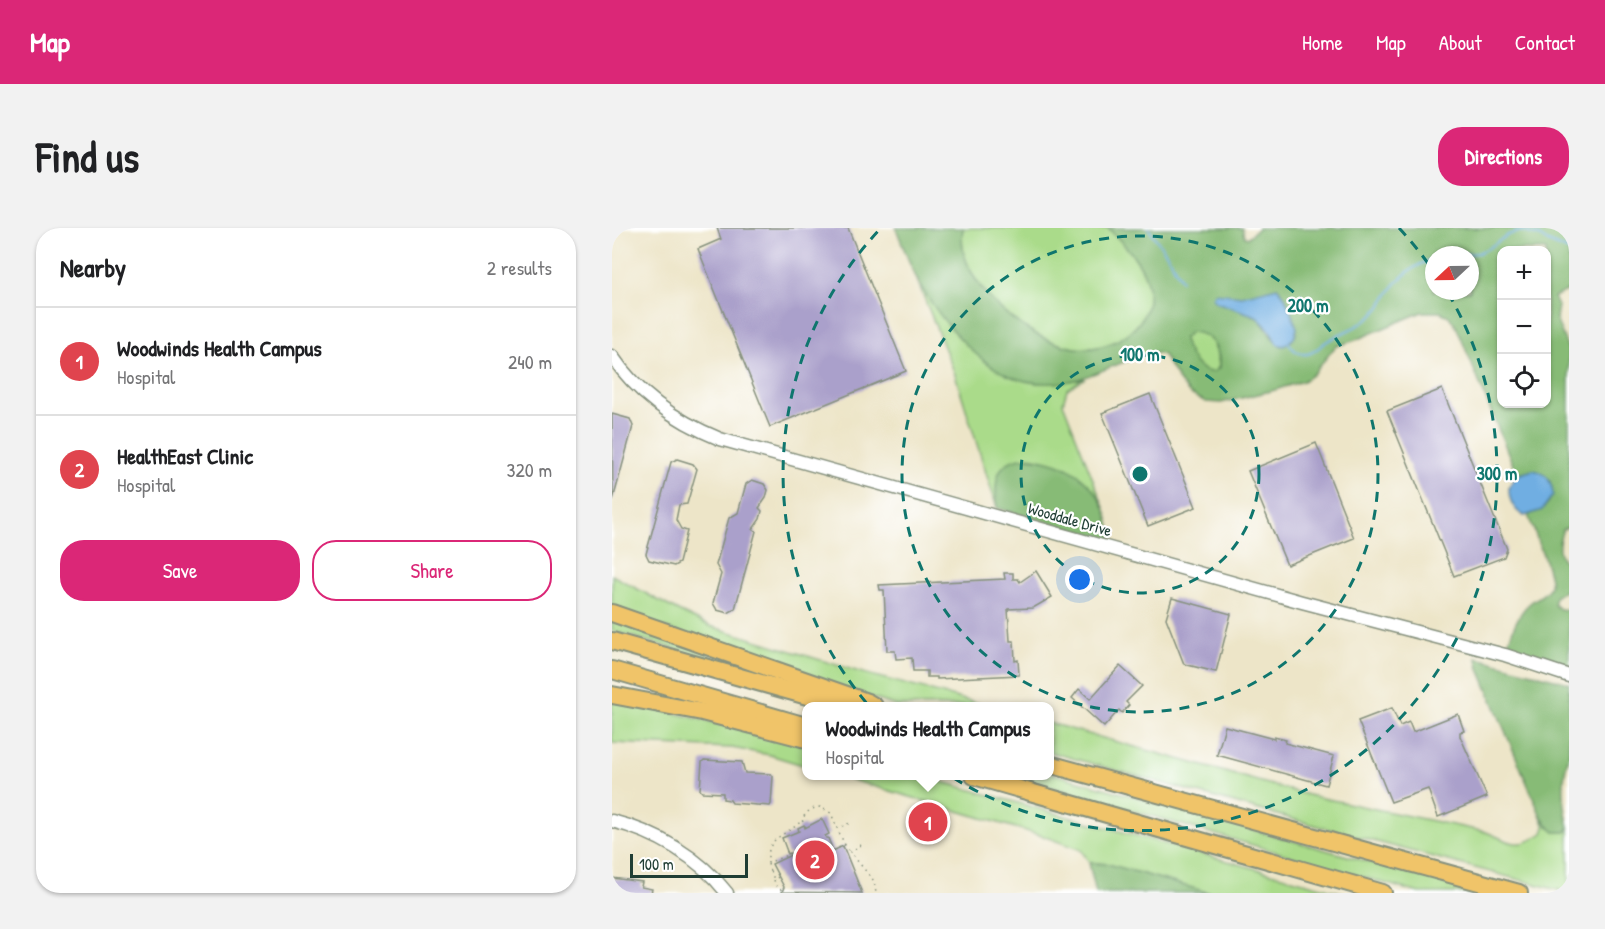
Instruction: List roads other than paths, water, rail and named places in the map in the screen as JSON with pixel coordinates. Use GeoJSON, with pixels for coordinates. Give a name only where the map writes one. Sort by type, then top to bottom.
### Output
{"type":"FeatureCollection","features":[{"type":"Feature","properties":{"kind":"highway"},"geometry":{"type":"LineString","coordinates":[[612,614],[867,702]]}},
{"type":"Feature","properties":{"kind":"highway"},"geometry":{"type":"LineString","coordinates":[[612,642],[829,702]]}},
{"type":"Feature","properties":{"kind":"highway"},"geometry":{"type":"LineString","coordinates":[[612,670],[802,725]]}},
{"type":"Feature","properties":{"kind":"highway"},"geometry":{"type":"LineString","coordinates":[[612,695],[702,712],[802,738]]}},
{"type":"Feature","properties":{"kind":"highway"},"geometry":{"type":"LineString","coordinates":[[1054,765],[1519,893]]}},
{"type":"Feature","properties":{"kind":"highway"},"geometry":{"type":"LineString","coordinates":[[988,780],[1383,893]]}},
{"type":"Feature","properties":{"kind":"street","name":"Wooddale Drive"},"geometry":{"type":"LineString","coordinates":[[612,356],[635,384],[657,405],[688,425],[720,439],[1569,674]]}},
{"type":"Feature","properties":{"kind":"street"},"geometry":{"type":"LineString","coordinates":[[612,821],[641,831],[682,852],[707,870],[727,893]]}},
{"type":"Feature","properties":{"kind":"water"},"geometry":{"type":"Polygon","coordinates":[[[1277,287],[1284,295],[1297,328],[1294,338],[1284,346],[1277,344],[1269,329],[1256,316],[1216,302],[1212,297],[1215,293],[1242,296],[1277,287]]]}},
{"type":"Feature","properties":{"kind":"water"},"geometry":{"type":"Polygon","coordinates":[[[1533,470],[1548,478],[1553,495],[1542,510],[1525,516],[1512,504],[1509,486],[1517,475],[1533,470]]]}},
{"type":"Feature","properties":{"kind":"waterway"},"geometry":{"type":"LineString","coordinates":[[1148,228],[1182,281]]}},
{"type":"Feature","properties":{"kind":"waterway"},"geometry":{"type":"LineString","coordinates":[[1479,253],[1508,235],[1521,231],[1539,236],[1569,251]]}},
{"type":"Feature","properties":{"kind":"waterway"},"geometry":{"type":"LineString","coordinates":[[1289,343],[1294,350],[1307,354],[1359,325],[1380,307],[1402,277],[1416,266],[1425,263]]}},
{"type":"Feature","properties":{"kind":"place","name":"Woodwinds Health Campus"},"geometry":{"type":"Point","coordinates":[928,822]}},
{"type":"Feature","properties":{"kind":"place","name":"HealthEast Clinic"},"geometry":{"type":"Point","coordinates":[815,860]}}]}
